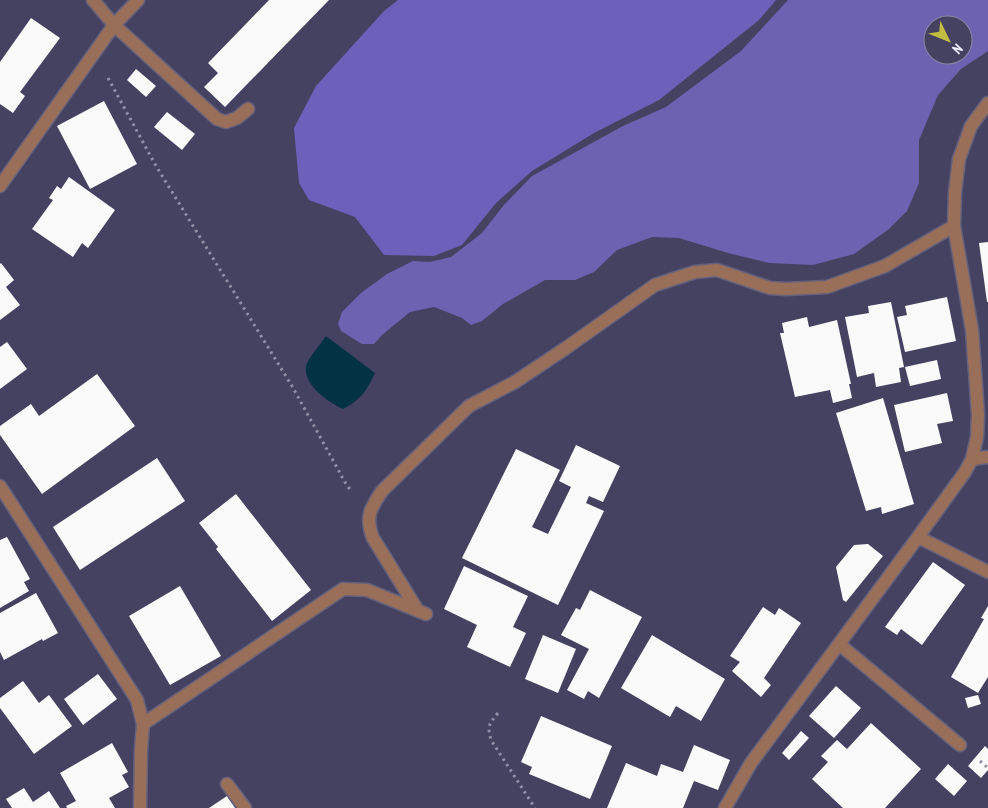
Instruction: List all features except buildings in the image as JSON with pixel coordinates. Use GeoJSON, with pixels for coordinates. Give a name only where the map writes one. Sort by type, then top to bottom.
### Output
{"type":"FeatureCollection","features":[{"type":"Feature","properties":{"kind":"street"},"geometry":{"type":"LineString","coordinates":[[93,0],[114,25],[217,119],[226,122],[237,118],[248,109]]}},
{"type":"Feature","properties":{"kind":"street"},"geometry":{"type":"LineString","coordinates":[[0,186],[114,25],[138,0]]}},
{"type":"Feature","properties":{"kind":"street"},"geometry":{"type":"LineString","coordinates":[[725,808],[752,763],[918,537],[965,472],[972,459],[977,437],[978,414],[972,330],[954,226],[955,192],[958,160],[971,126],[988,103]]}},
{"type":"Feature","properties":{"kind":"street"},"geometry":{"type":"LineString","coordinates":[[143,724],[344,590],[367,590],[422,612],[373,538],[369,528],[372,506],[382,491],[469,406],[515,382],[655,285],[695,272],[717,270],[770,288],[827,287],[885,266],[954,226]]}},
{"type":"Feature","properties":{"kind":"street"},"geometry":{"type":"LineString","coordinates":[[972,459],[988,457]]}},
{"type":"Feature","properties":{"kind":"street"},"geometry":{"type":"LineString","coordinates":[[0,486],[137,700],[143,724],[140,808]]}},
{"type":"Feature","properties":{"kind":"street"},"geometry":{"type":"LineString","coordinates":[[918,537],[988,572]]}},
{"type":"Feature","properties":{"kind":"street"},"geometry":{"type":"LineString","coordinates":[[839,644],[960,745]]}},
{"type":"Feature","properties":{"kind":"street"},"geometry":{"type":"LineString","coordinates":[[227,784],[246,808]]}},
{"type":"Feature","properties":{"kind":"path"},"geometry":{"type":"LineString","coordinates":[[95,53],[156,166],[292,386],[346,484],[370,516]]}},
{"type":"Feature","properties":{"kind":"path"},"geometry":{"type":"LineString","coordinates":[[498,713],[490,723],[488,730],[490,740],[535,808]]}},
{"type":"Feature","properties":{"kind":"shaded area"},"geometry":{"type":"Polygon","coordinates":[[[398,0],[776,0],[759,20],[659,100],[594,133],[532,171],[496,203],[462,245],[434,256],[384,255],[355,217],[309,200],[299,183],[294,128],[316,86],[384,11],[398,0]]]}},
{"type":"Feature","properties":{"kind":"shaded area"},"geometry":{"type":"Polygon","coordinates":[[[788,0],[988,0],[988,51],[973,61],[973,15],[923,15],[923,65],[967,65],[961,69],[938,95],[919,140],[919,183],[907,211],[889,229],[854,254],[813,265],[769,263],[679,238],[652,237],[617,250],[594,272],[575,280],[545,280],[503,304],[482,321],[471,325],[462,318],[434,307],[410,312],[374,344],[362,344],[341,331],[338,324],[342,312],[361,293],[387,274],[413,261],[430,262],[451,257],[482,233],[503,206],[532,176],[623,126],[666,107],[741,51],[788,0]]]}},
{"type":"Feature","properties":{"kind":"water"},"geometry":{"type":"Polygon","coordinates":[[[326,336],[375,373],[363,394],[355,402],[343,409],[330,402],[318,392],[308,380],[306,373],[307,363],[326,336]]]}}]}
